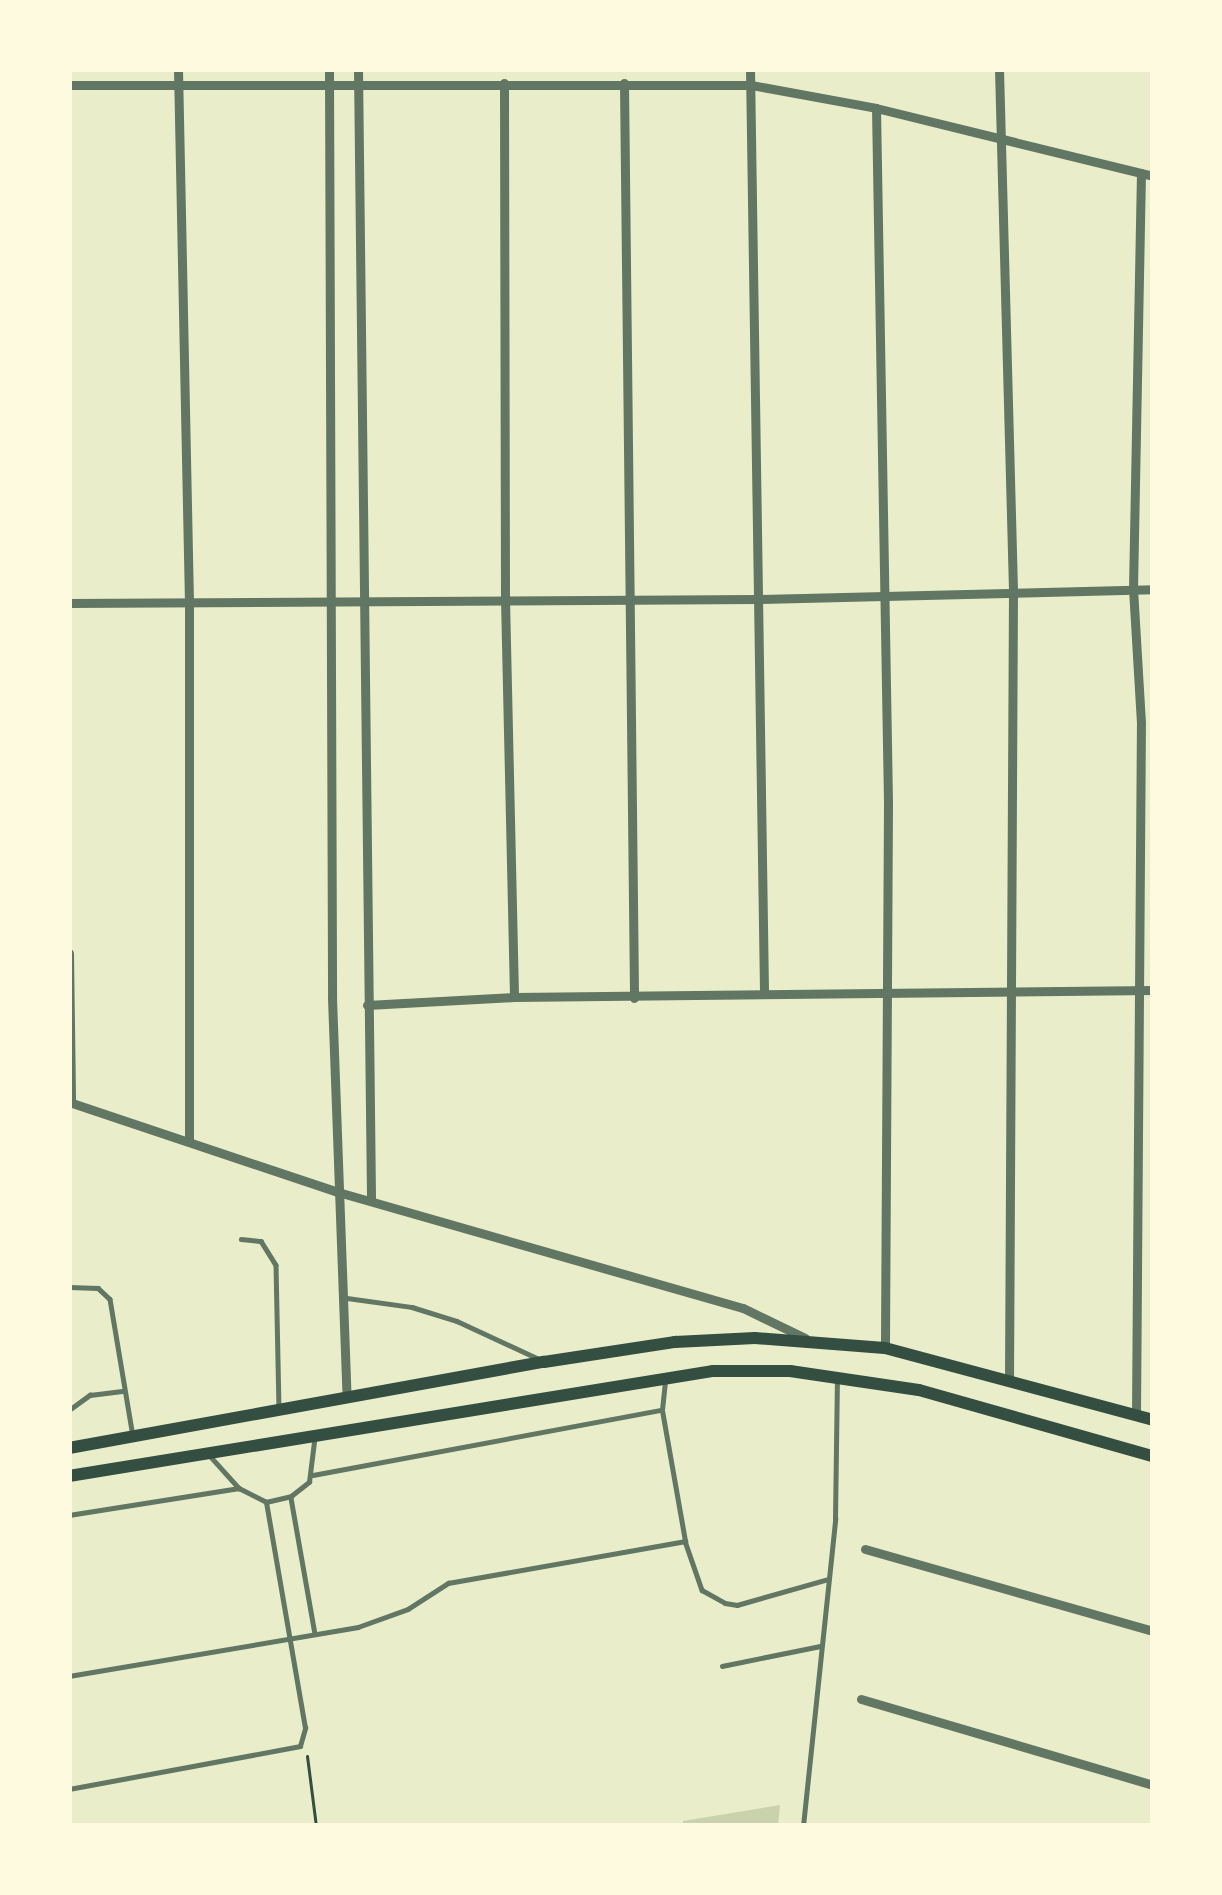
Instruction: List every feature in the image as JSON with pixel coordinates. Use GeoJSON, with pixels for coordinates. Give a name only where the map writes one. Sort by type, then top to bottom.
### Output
{"type":"FeatureCollection","features":[{"type":"Feature","properties":{"kind":"main road"},"geometry":{"type":"LineString","coordinates":[[69,1448],[544,1361],[675,1342],[805,1338],[885,1348],[1153,1420]]}},
{"type":"Feature","properties":{"kind":"main road"},"geometry":{"type":"LineString","coordinates":[[69,1476],[665,1376],[755,1370],[837,1376],[962,1400],[1153,1456]]}},
{"type":"Feature","properties":{"kind":"street"},"geometry":{"type":"LineString","coordinates":[[178,69],[189,601],[189,1139]]}},
{"type":"Feature","properties":{"kind":"street"},"geometry":{"type":"LineString","coordinates":[[329,69],[329,601],[338,1192],[347,1298],[347,1398]]}},
{"type":"Feature","properties":{"kind":"street"},"geometry":{"type":"LineString","coordinates":[[358,69],[371,1200]]}},
{"type":"Feature","properties":{"kind":"street"},"geometry":{"type":"LineString","coordinates":[[750,69],[764,994]]}},
{"type":"Feature","properties":{"kind":"street"},"geometry":{"type":"LineString","coordinates":[[999,69],[1013,592],[1009,1380]]}},
{"type":"Feature","properties":{"kind":"street"},"geometry":{"type":"LineString","coordinates":[[624,82],[634,998]]}},
{"type":"Feature","properties":{"kind":"street"},"geometry":{"type":"LineString","coordinates":[[504,83],[505,598],[514,997]]}},
{"type":"Feature","properties":{"kind":"street"},"geometry":{"type":"LineString","coordinates":[[69,85],[751,85],[876,108],[1153,176]]}},
{"type":"Feature","properties":{"kind":"street"},"geometry":{"type":"LineString","coordinates":[[876,108],[889,991],[885,1348]]}},
{"type":"Feature","properties":{"kind":"street"},"geometry":{"type":"LineString","coordinates":[[1136,1415],[1141,723],[1132,589],[1141,172]]}},
{"type":"Feature","properties":{"kind":"street"},"geometry":{"type":"LineString","coordinates":[[69,603],[758,599],[1153,589]]}},
{"type":"Feature","properties":{"kind":"street"},"geometry":{"type":"LineString","coordinates":[[69,952],[70,1103],[338,1192],[743,1308],[805,1338]]}},
{"type":"Feature","properties":{"kind":"street"},"geometry":{"type":"LineString","coordinates":[[367,1005],[514,997],[1153,990]]}},
{"type":"Feature","properties":{"kind":"street"},"geometry":{"type":"LineString","coordinates":[[866,1549],[1153,1631]]}},
{"type":"Feature","properties":{"kind":"street"},"geometry":{"type":"LineString","coordinates":[[861,1699],[1153,1785]]}},
{"type":"Feature","properties":{"kind":"lane"},"geometry":{"type":"LineString","coordinates":[[242,1239],[261,1241],[276,1265],[279,1410]]}},
{"type":"Feature","properties":{"kind":"lane"},"geometry":{"type":"LineString","coordinates":[[69,1287],[98,1288],[110,1299],[133,1436]]}},
{"type":"Feature","properties":{"kind":"lane"},"geometry":{"type":"LineString","coordinates":[[347,1298],[412,1307],[457,1321],[544,1361]]}},
{"type":"Feature","properties":{"kind":"lane"},"geometry":{"type":"LineString","coordinates":[[665,1376],[662,1410],[685,1541],[702,1590],[724,1603],[828,1579]]}},
{"type":"Feature","properties":{"kind":"lane"},"geometry":{"type":"LineString","coordinates":[[803,1826],[835,1519],[837,1376]]}},
{"type":"Feature","properties":{"kind":"lane"},"geometry":{"type":"LineString","coordinates":[[69,1410],[90,1395],[125,1390]]}},
{"type":"Feature","properties":{"kind":"lane"},"geometry":{"type":"LineString","coordinates":[[208,1453],[239,1487],[266,1502],[291,1496],[313,1475],[662,1410]]}},
{"type":"Feature","properties":{"kind":"lane"},"geometry":{"type":"LineString","coordinates":[[313,1475],[314,1436]]}},
{"type":"Feature","properties":{"kind":"lane"},"geometry":{"type":"LineString","coordinates":[[69,1515],[239,1487]]}},
{"type":"Feature","properties":{"kind":"lane"},"geometry":{"type":"LineString","coordinates":[[291,1496],[314,1634]]}},
{"type":"Feature","properties":{"kind":"lane"},"geometry":{"type":"LineString","coordinates":[[69,1789],[260,1757],[291,1750],[305,1738],[266,1502]]}},
{"type":"Feature","properties":{"kind":"lane"},"geometry":{"type":"LineString","coordinates":[[69,1676],[386,1619],[448,1583],[685,1541]]}},
{"type":"Feature","properties":{"kind":"lane"},"geometry":{"type":"LineString","coordinates":[[722,1666],[820,1646]]}},
{"type":"Feature","properties":{"kind":"path"},"geometry":{"type":"LineString","coordinates":[[305,1738],[316,1826]]}},
{"type":"Feature","properties":{"kind":"green space"},"geometry":{"type":"Polygon","coordinates":[[[780,1805],[778,1826],[683,1826],[683,1821],[780,1805]]]}}]}
